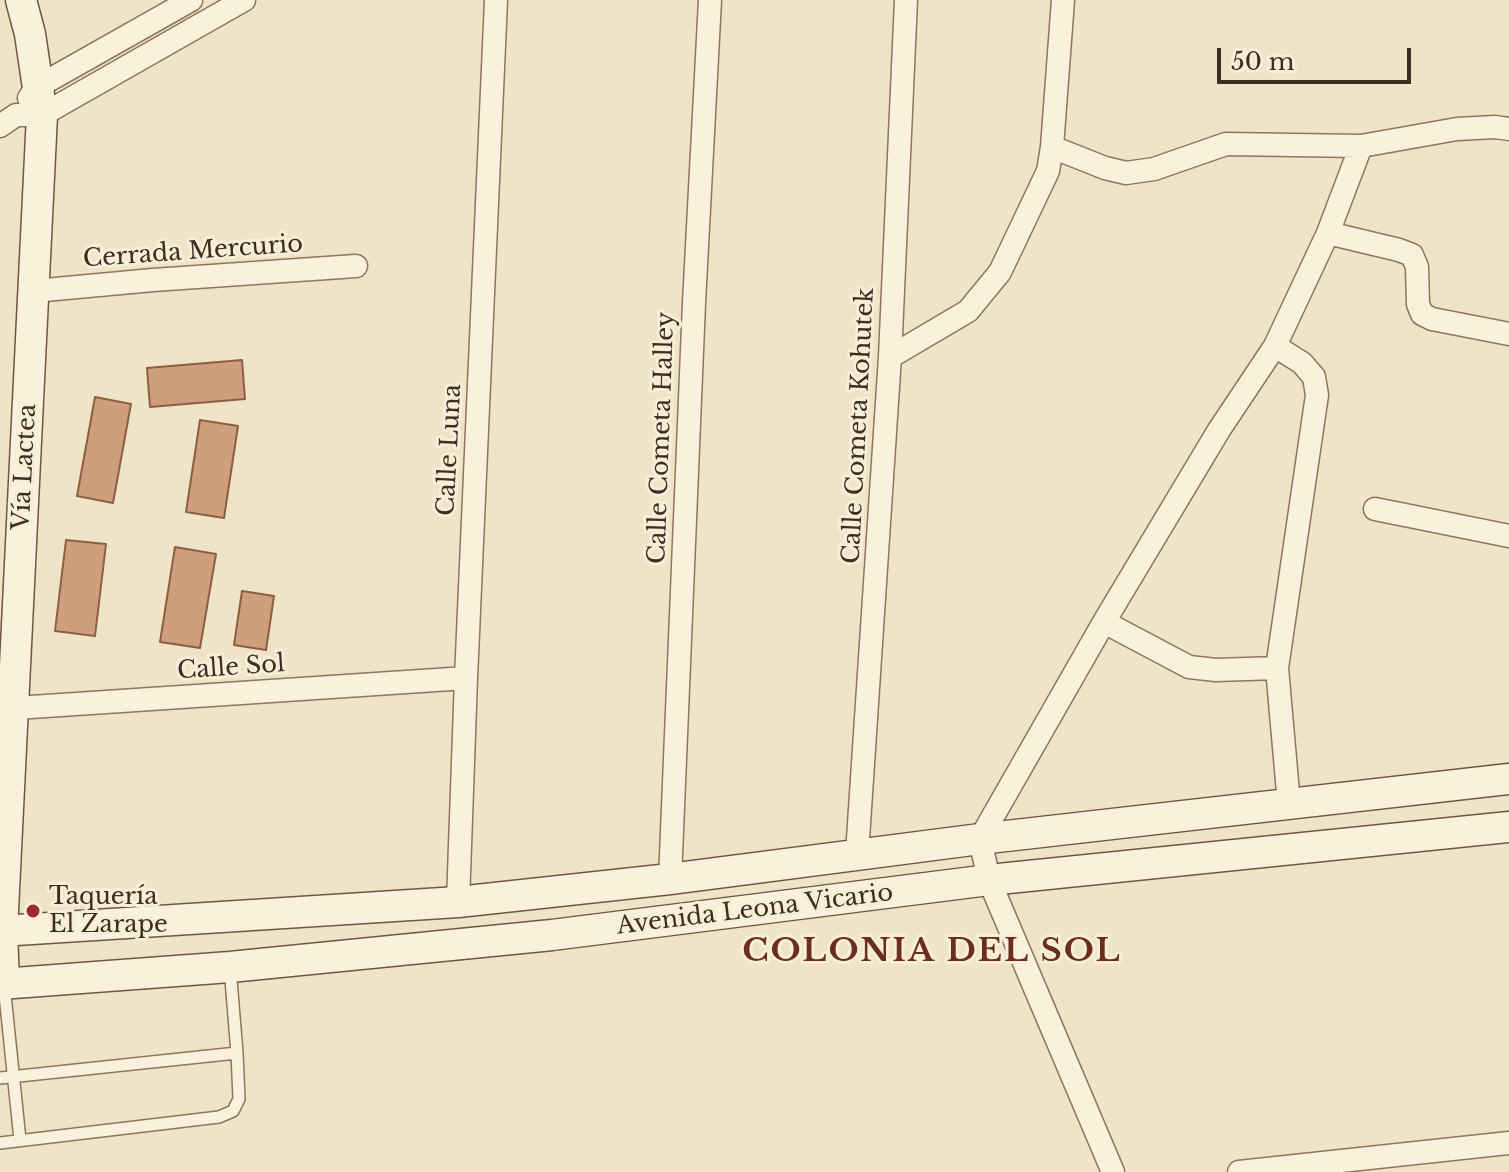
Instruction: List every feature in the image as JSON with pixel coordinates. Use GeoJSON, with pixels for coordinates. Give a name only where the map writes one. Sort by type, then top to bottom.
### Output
{"type":"FeatureCollection","features":[{"type":"Feature","properties":{"kind":"street","name":"Vía Lactea"},"geometry":{"type":"LineString","coordinates":[[2,984],[7,708],[34,291],[24,111],[30,34],[21,0]]}},
{"type":"Feature","properties":{"kind":"street"},"geometry":{"type":"LineString","coordinates":[[24,111],[191,0]]}},
{"type":"Feature","properties":{"kind":"street"},"geometry":{"type":"LineString","coordinates":[[24,111],[244,0]]}},
{"type":"Feature","properties":{"kind":"street","name":"Calle Luna"},"geometry":{"type":"LineString","coordinates":[[458,902],[496,0]]}},
{"type":"Feature","properties":{"kind":"street","name":"Calle Cometa Halley"},"geometry":{"type":"LineString","coordinates":[[670,879],[710,0]]}},
{"type":"Feature","properties":{"kind":"street","name":"Calle Cometa Kohutek"},"geometry":{"type":"LineString","coordinates":[[857,854],[890,357],[906,0]]}},
{"type":"Feature","properties":{"kind":"street"},"geometry":{"type":"LineString","coordinates":[[890,357],[968,311],[1000,272],[1048,171],[1063,0]]}},
{"type":"Feature","properties":{"kind":"street"},"geometry":{"type":"LineString","coordinates":[[1052,147],[1126,173],[1154,169],[1226,144],[1361,146],[1457,129],[1509,129]]}},
{"type":"Feature","properties":{"kind":"street"},"geometry":{"type":"LineString","coordinates":[[1113,1172],[989,880],[980,839],[1104,622],[1219,430],[1275,346],[1328,233],[1361,146]]}},
{"type":"Feature","properties":{"kind":"street"},"geometry":{"type":"LineString","coordinates":[[1328,233],[1412,255],[1417,267],[1418,304],[1422,314],[1432,319],[1509,334]]}},
{"type":"Feature","properties":{"kind":"street","name":"Cerrada Mercurio"},"geometry":{"type":"LineString","coordinates":[[34,291],[356,266]]}},
{"type":"Feature","properties":{"kind":"street"},"geometry":{"type":"LineString","coordinates":[[1275,346],[1302,363],[1314,377],[1317,395],[1277,668],[1289,804]]}},
{"type":"Feature","properties":{"kind":"street"},"geometry":{"type":"LineString","coordinates":[[1375,509],[1509,536]]}},
{"type":"Feature","properties":{"kind":"street"},"geometry":{"type":"LineString","coordinates":[[1104,622],[1189,667],[1216,670],[1277,668]]}},
{"type":"Feature","properties":{"kind":"street","name":"Calle Sol"},"geometry":{"type":"LineString","coordinates":[[7,708],[466,678]]}},
{"type":"Feature","properties":{"kind":"street","name":"Avenida Leona Vicario"},"geometry":{"type":"LineString","coordinates":[[1,931],[458,902],[1509,779]]}},
{"type":"Feature","properties":{"kind":"street","name":"Avenida Leona Vicario"},"geometry":{"type":"LineString","coordinates":[[2,984],[230,967],[552,935],[989,880],[1509,827]]}},
{"type":"Feature","properties":{"kind":"street"},"geometry":{"type":"LineString","coordinates":[[1239,1172],[1355,1166],[1509,1143]]}},
{"type":"Feature","properties":{"kind":"lane"},"geometry":{"type":"LineString","coordinates":[[0,1143],[219,1117],[233,1111],[239,1099],[230,967]]}},
{"type":"Feature","properties":{"kind":"lane"},"geometry":{"type":"LineString","coordinates":[[2,984],[6,1077],[20,1140]]}},
{"type":"Feature","properties":{"kind":"lane"},"geometry":{"type":"LineString","coordinates":[[6,1077],[237,1053]]}},
{"type":"Feature","properties":{"kind":"building"},"geometry":{"type":"Polygon","coordinates":[[[242,360],[245,399],[150,407],[147,368],[242,360]]]}},
{"type":"Feature","properties":{"kind":"building"},"geometry":{"type":"Polygon","coordinates":[[[95,397],[131,404],[113,503],[77,496],[95,397]]]}},
{"type":"Feature","properties":{"kind":"building"},"geometry":{"type":"Polygon","coordinates":[[[200,420],[238,426],[224,518],[186,512],[200,420]]]}},
{"type":"Feature","properties":{"kind":"building"},"geometry":{"type":"Polygon","coordinates":[[[66,540],[106,544],[95,636],[55,631],[66,540]]]}},
{"type":"Feature","properties":{"kind":"building"},"geometry":{"type":"Polygon","coordinates":[[[175,547],[216,554],[200,648],[160,642],[175,547]]]}},
{"type":"Feature","properties":{"kind":"building"},"geometry":{"type":"Polygon","coordinates":[[[242,591],[274,596],[266,650],[234,645],[242,591]]]}},
{"type":"Feature","properties":{"kind":"place","name":"Taquería El Zarape"},"geometry":{"type":"Point","coordinates":[33,911]}},
{"type":"Feature","properties":{"kind":"district","name":"COLONIA DEL SOL"},"geometry":{"type":"Point","coordinates":[932,952]}}]}
